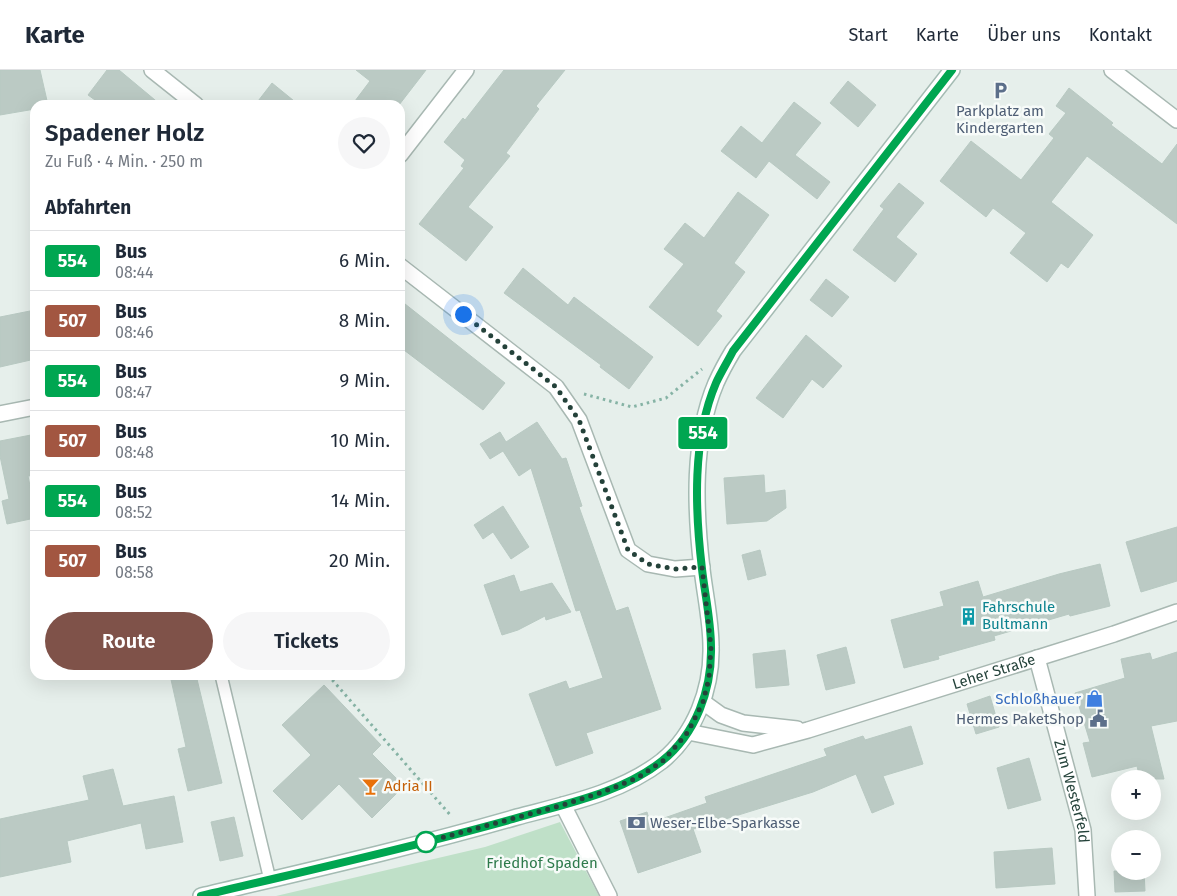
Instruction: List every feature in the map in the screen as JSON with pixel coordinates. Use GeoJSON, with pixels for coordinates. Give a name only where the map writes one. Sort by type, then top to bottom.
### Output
{"type":"FeatureCollection","features":[{"type":"Feature","properties":{"kind":"street"},"geometry":{"type":"LineString","coordinates":[[152,70],[190,100]]}},
{"type":"Feature","properties":{"kind":"street"},"geometry":{"type":"LineString","coordinates":[[405,149],[466,70]]}},
{"type":"Feature","properties":{"kind":"street"},"geometry":{"type":"LineString","coordinates":[[201,896],[466,832],[563,805],[637,778],[664,760],[688,732],[703,702],[709,678],[711,647],[697,522],[697,475],[703,428],[716,385],[733,351],[952,70]]}},
{"type":"Feature","properties":{"kind":"street"},"geometry":{"type":"LineString","coordinates":[[1122,73],[1177,120]]}},
{"type":"Feature","properties":{"kind":"street"},"geometry":{"type":"LineString","coordinates":[[405,270],[556,387],[579,420],[628,550],[648,564],[675,569],[702,567]]}},
{"type":"Feature","properties":{"kind":"street"},"geometry":{"type":"LineString","coordinates":[[0,414],[30,408]]}},
{"type":"Feature","properties":{"kind":"street","name":"Leher Straße"},"geometry":{"type":"LineString","coordinates":[[688,732],[753,744],[808,730],[1177,612]]}},
{"type":"Feature","properties":{"kind":"street","name":"Zum Westerfeld"},"geometry":{"type":"LineString","coordinates":[[1037,658],[1083,830],[1087,896]]}},
{"type":"Feature","properties":{"kind":"street","name":"Leher Straße"},"geometry":{"type":"LineString","coordinates":[[703,702],[721,715],[742,723],[808,730]]}},
{"type":"Feature","properties":{"kind":"street"},"geometry":{"type":"LineString","coordinates":[[563,805],[609,896]]}},
{"type":"Feature","properties":{"kind":"lane"},"geometry":{"type":"LineString","coordinates":[[223,680],[270,880]]}},
{"type":"Feature","properties":{"kind":"path"},"geometry":{"type":"LineString","coordinates":[[556,387],[632,407],[666,398],[700,370],[733,351]]}},
{"type":"Feature","properties":{"kind":"path"},"geometry":{"type":"LineString","coordinates":[[332,680],[466,832]]}},
{"type":"Feature","properties":{"kind":"green space","name":"Friedhof Spaden"},"geometry":{"type":"Polygon","coordinates":[[[560,822],[599,896],[276,896],[485,847],[560,822]]]}},
{"type":"Feature","properties":{"kind":"building"},"geometry":{"type":"Polygon","coordinates":[[[0,70],[40,70],[47,100],[30,100],[30,110],[0,115],[0,70]]]}},
{"type":"Feature","properties":{"kind":"building"},"geometry":{"type":"Polygon","coordinates":[[[107,70],[119,70],[155,100],[95,100],[88,95],[107,70]]]}},
{"type":"Feature","properties":{"kind":"building"},"geometry":{"type":"Polygon","coordinates":[[[356,70],[426,70],[403,100],[356,100],[370,81],[356,70]]]}},
{"type":"Feature","properties":{"kind":"building"},"geometry":{"type":"Polygon","coordinates":[[[504,70],[565,70],[536,106],[539,109],[506,153],[510,156],[468,207],[493,227],[466,261],[419,224],[464,168],[461,166],[465,160],[444,142],[463,118],[465,120],[504,70]]]}},
{"type":"Feature","properties":{"kind":"building"},"geometry":{"type":"Polygon","coordinates":[[[848,81],[876,105],[858,127],[830,103],[848,81]]]}},
{"type":"Feature","properties":{"kind":"building"},"geometry":{"type":"Polygon","coordinates":[[[272,83],[293,100],[259,100],[272,83]]]}},
{"type":"Feature","properties":{"kind":"building"},"geometry":{"type":"Polygon","coordinates":[[[1069,88],[1113,123],[1111,125],[1162,164],[1177,144],[1177,224],[1087,156],[1051,202],[1093,235],[1068,268],[1061,263],[1047,282],[1010,253],[1026,233],[993,208],[986,217],[940,181],[971,141],[1021,180],[1054,138],[1049,134],[1066,113],[1056,106],[1069,88]]]}},
{"type":"Feature","properties":{"kind":"building"},"geometry":{"type":"Polygon","coordinates":[[[794,102],[821,123],[795,155],[830,182],[817,199],[769,161],[756,178],[721,151],[741,126],[762,143],[794,102]]]}},
{"type":"Feature","properties":{"kind":"building"},"geometry":{"type":"Polygon","coordinates":[[[899,183],[924,203],[896,237],[917,254],[895,282],[853,250],[884,209],[880,206],[899,183]]]}},
{"type":"Feature","properties":{"kind":"building"},"geometry":{"type":"Polygon","coordinates":[[[738,192],[769,215],[734,263],[745,272],[716,311],[722,316],[698,346],[649,307],[684,264],[664,249],[685,223],[704,238],[738,192]]]}},
{"type":"Feature","properties":{"kind":"building"},"geometry":{"type":"Polygon","coordinates":[[[523,268],[568,305],[574,297],[653,357],[629,389],[600,367],[601,365],[504,293],[523,268]]]}},
{"type":"Feature","properties":{"kind":"building"},"geometry":{"type":"Polygon","coordinates":[[[826,279],[849,297],[832,317],[810,300],[826,279]]]}},
{"type":"Feature","properties":{"kind":"building"},"geometry":{"type":"Polygon","coordinates":[[[405,304],[505,383],[483,410],[405,351],[405,304]]]}},
{"type":"Feature","properties":{"kind":"building"},"geometry":{"type":"Polygon","coordinates":[[[30,311],[30,360],[0,367],[0,317],[30,311]]]}},
{"type":"Feature","properties":{"kind":"building"},"geometry":{"type":"Polygon","coordinates":[[[806,335],[842,366],[823,388],[812,379],[783,418],[756,398],[806,335]]]}},
{"type":"Feature","properties":{"kind":"building"},"geometry":{"type":"Polygon","coordinates":[[[537,422],[562,459],[566,458],[582,506],[579,507],[616,611],[628,607],[661,709],[586,733],[593,753],[556,766],[529,694],[566,681],[569,689],[603,678],[580,610],[576,611],[531,468],[519,476],[503,451],[490,459],[480,444],[500,432],[506,442],[537,422]]]}},
{"type":"Feature","properties":{"kind":"building"},"geometry":{"type":"Polygon","coordinates":[[[30,435],[30,476],[28,476],[30,486],[30,519],[7,524],[2,501],[9,499],[0,456],[0,441],[30,435]]]}},
{"type":"Feature","properties":{"kind":"building"},"geometry":{"type":"Polygon","coordinates":[[[764,475],[765,493],[785,490],[786,508],[767,521],[727,524],[724,478],[764,475]]]}},
{"type":"Feature","properties":{"kind":"building"},"geometry":{"type":"Polygon","coordinates":[[[503,506],[529,547],[511,559],[493,532],[483,539],[474,525],[503,506]]]}},
{"type":"Feature","properties":{"kind":"building"},"geometry":{"type":"Polygon","coordinates":[[[1177,527],[1177,581],[1141,592],[1126,542],[1177,527]]]}},
{"type":"Feature","properties":{"kind":"building"},"geometry":{"type":"Polygon","coordinates":[[[760,550],[766,575],[748,580],[742,555],[760,550]]]}},
{"type":"Feature","properties":{"kind":"building"},"geometry":{"type":"Polygon","coordinates":[[[1100,564],[1110,606],[1070,616],[1069,614],[994,636],[995,640],[938,656],[939,659],[904,668],[891,620],[944,606],[940,592],[978,581],[983,597],[1059,574],[1100,564]]]}},
{"type":"Feature","properties":{"kind":"building"},"geometry":{"type":"Polygon","coordinates":[[[514,575],[520,592],[552,583],[571,612],[546,620],[545,616],[518,630],[502,635],[484,585],[514,575]]]}},
{"type":"Feature","properties":{"kind":"building"},"geometry":{"type":"Polygon","coordinates":[[[846,647],[855,683],[826,690],[817,655],[846,647]]]}},
{"type":"Feature","properties":{"kind":"building"},"geometry":{"type":"Polygon","coordinates":[[[785,650],[789,685],[756,688],[753,654],[785,650]]]}},
{"type":"Feature","properties":{"kind":"building"},"geometry":{"type":"Polygon","coordinates":[[[1177,652],[1177,721],[1151,726],[1164,779],[1161,779],[1161,770],[1138,770],[1137,766],[1111,770],[1111,772],[1092,777],[1083,743],[1090,742],[1075,693],[1125,678],[1121,659],[1150,653],[1152,660],[1177,652]]]}},
{"type":"Feature","properties":{"kind":"building"},"geometry":{"type":"Polygon","coordinates":[[[171,680],[197,680],[222,783],[188,791],[178,749],[186,747],[171,680]]]}},
{"type":"Feature","properties":{"kind":"building"},"geometry":{"type":"Polygon","coordinates":[[[324,685],[381,745],[372,754],[404,786],[372,818],[339,784],[302,820],[273,791],[311,755],[282,725],[324,685]]]}},
{"type":"Feature","properties":{"kind":"building"},"geometry":{"type":"Polygon","coordinates":[[[990,696],[999,727],[976,734],[967,704],[990,696]]]}},
{"type":"Feature","properties":{"kind":"building"},"geometry":{"type":"Polygon","coordinates":[[[911,726],[923,764],[883,776],[894,804],[872,813],[856,774],[813,792],[693,829],[701,852],[638,873],[620,821],[647,812],[650,823],[707,803],[705,797],[827,756],[824,749],[863,736],[865,740],[911,726]]]}},
{"type":"Feature","properties":{"kind":"building"},"geometry":{"type":"Polygon","coordinates":[[[1029,758],[1041,800],[1008,809],[997,768],[1029,758]]]}},
{"type":"Feature","properties":{"kind":"building"},"geometry":{"type":"Polygon","coordinates":[[[113,769],[123,806],[174,796],[183,842],[146,849],[141,823],[67,841],[71,862],[0,877],[0,819],[89,800],[83,776],[113,769]]]}},
{"type":"Feature","properties":{"kind":"building"},"geometry":{"type":"Polygon","coordinates":[[[234,817],[243,856],[220,861],[211,822],[234,817]]]}},
{"type":"Feature","properties":{"kind":"building"},"geometry":{"type":"Polygon","coordinates":[[[1052,848],[1055,884],[996,888],[994,852],[1052,848]]]}},
{"type":"Feature","properties":{"kind":"building"},"geometry":{"type":"Polygon","coordinates":[[[1114,880],[1144,880],[1145,891],[1115,892],[1114,880]]]}},
{"type":"Feature","properties":{"kind":"bus line","name":"554"},"geometry":{"type":"LineString","coordinates":[[201,896],[466,832],[563,805],[637,778],[664,760],[688,732],[697,717],[709,678],[711,647],[697,522],[697,475],[703,428],[716,385],[733,351],[952,70]]}},
{"type":"Feature","properties":{"kind":"place","name":"Parkplatz am Kindergarten"},"geometry":{"type":"Point","coordinates":[1000,90]}},
{"type":"Feature","properties":{"kind":"place","name":"Fahrschule Bultmann"},"geometry":{"type":"Point","coordinates":[968,616]}},
{"type":"Feature","properties":{"kind":"place","name":"Schloßhauer"},"geometry":{"type":"Point","coordinates":[1095,699]}},
{"type":"Feature","properties":{"kind":"place","name":"Hermes PaketShop"},"geometry":{"type":"Point","coordinates":[1098,719]}},
{"type":"Feature","properties":{"kind":"place","name":"Adria II"},"geometry":{"type":"Point","coordinates":[370,786]}},
{"type":"Feature","properties":{"kind":"place","name":"Weser-Elbe-Sparkasse"},"geometry":{"type":"Point","coordinates":[636,823]}},
{"type":"Feature","properties":{"kind":"route"},"geometry":{"type":"LineString","coordinates":[[426,842],[563,805],[637,778],[664,760],[688,732],[703,702],[709,678],[711,647],[702,567],[675,569],[648,564],[628,550],[579,420],[556,387],[463,314]]}}]}
